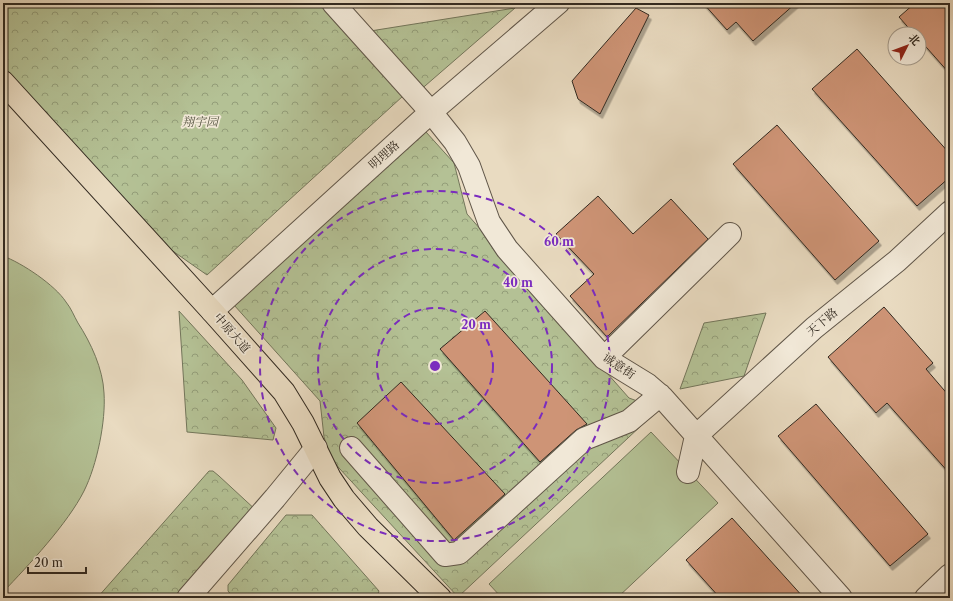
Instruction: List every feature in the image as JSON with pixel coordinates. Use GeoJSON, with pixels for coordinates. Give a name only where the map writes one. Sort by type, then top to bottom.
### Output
{"type":"FeatureCollection","features":[{"type":"Feature","properties":{"kind":"main road","name":"中原大道"},"geometry":{"type":"LineString","coordinates":[[3,82],[212,310],[284,392],[298,413],[330,478],[350,507],[440,598]]}},
{"type":"Feature","properties":{"kind":"street","name":"诚意街"},"geometry":{"type":"LineString","coordinates":[[333,3],[431,112],[464,155],[484,212],[495,233],[507,249],[604,358],[660,395],[841,598]]}},
{"type":"Feature","properties":{"kind":"street","name":"明理路"},"geometry":{"type":"LineString","coordinates":[[212,310],[431,112],[558,3]]}},
{"type":"Feature","properties":{"kind":"street","name":"天下路"},"geometry":{"type":"LineString","coordinates":[[696,436],[814,328],[897,261],[950,212]]}},
{"type":"Feature","properties":{"kind":"street"},"geometry":{"type":"LineString","coordinates":[[604,358],[730,234]]}},
{"type":"Feature","properties":{"kind":"street"},"geometry":{"type":"LineString","coordinates":[[351,448],[445,555],[459,553],[584,439],[629,421],[660,395]]}},
{"type":"Feature","properties":{"kind":"street"},"geometry":{"type":"LineString","coordinates":[[688,472],[696,436]]}},
{"type":"Feature","properties":{"kind":"street"},"geometry":{"type":"LineString","coordinates":[[188,598],[275,498],[316,448]]}},
{"type":"Feature","properties":{"kind":"street"},"geometry":{"type":"LineString","coordinates":[[926,598],[950,575]]}},
{"type":"Feature","properties":{"kind":"green space","name":"翔宇园"},"geometry":{"type":"Polygon","coordinates":[[[3,3],[319,3],[403,96],[207,275],[130,221],[3,78],[3,3]]]}},
{"type":"Feature","properties":{"kind":"green space"},"geometry":{"type":"Polygon","coordinates":[[[515,8],[418,92],[364,32],[515,8]]]}},
{"type":"Feature","properties":{"kind":"green space"},"geometry":{"type":"Polygon","coordinates":[[[426,132],[454,163],[467,214],[629,398],[659,409],[458,597],[339,468],[330,456],[324,437],[320,401],[234,305],[426,132]]]}},
{"type":"Feature","properties":{"kind":"green space"},"geometry":{"type":"Polygon","coordinates":[[[3,256],[38,275],[61,295],[68,304],[96,356],[103,384],[104,416],[97,456],[84,491],[58,530],[3,592],[3,256]]]}},
{"type":"Feature","properties":{"kind":"green space"},"geometry":{"type":"Polygon","coordinates":[[[179,311],[242,380],[276,428],[273,440],[187,432],[179,311]]]}},
{"type":"Feature","properties":{"kind":"green space"},"geometry":{"type":"Polygon","coordinates":[[[766,313],[744,376],[680,389],[704,323],[766,313]]]}},
{"type":"Feature","properties":{"kind":"green space"},"geometry":{"type":"Polygon","coordinates":[[[651,432],[718,503],[617,598],[502,598],[489,584],[651,432]]]}},
{"type":"Feature","properties":{"kind":"green space"},"geometry":{"type":"Polygon","coordinates":[[[209,471],[213,471],[219,476],[258,512],[184,598],[97,598],[209,471]]]}},
{"type":"Feature","properties":{"kind":"green space"},"geometry":{"type":"Polygon","coordinates":[[[286,515],[312,515],[379,591],[376,598],[234,598],[228,591],[228,585],[286,515]]]}},
{"type":"Feature","properties":{"kind":"building"},"geometry":{"type":"Polygon","coordinates":[[[703,3],[796,3],[753,41],[736,22],[727,30],[703,3]]]}},
{"type":"Feature","properties":{"kind":"building"},"geometry":{"type":"Polygon","coordinates":[[[915,3],[950,3],[950,74],[927,48],[927,26],[907,26],[899,17],[915,3]]]}},
{"type":"Feature","properties":{"kind":"building"},"geometry":{"type":"Polygon","coordinates":[[[636,8],[649,15],[600,114],[578,99],[572,81],[636,8]]]}},
{"type":"Feature","properties":{"kind":"building"},"geometry":{"type":"Polygon","coordinates":[[[857,49],[950,154],[950,177],[917,206],[812,89],[857,49]]]}},
{"type":"Feature","properties":{"kind":"building"},"geometry":{"type":"Polygon","coordinates":[[[777,125],[879,241],[835,280],[733,164],[777,125]]]}},
{"type":"Feature","properties":{"kind":"building"},"geometry":{"type":"Polygon","coordinates":[[[598,196],[633,234],[671,199],[708,239],[607,337],[570,296],[594,274],[556,234],[598,196]]]}},
{"type":"Feature","properties":{"kind":"building"},"geometry":{"type":"Polygon","coordinates":[[[884,307],[933,363],[926,369],[950,397],[950,474],[887,403],[876,413],[828,357],[884,307]]]}},
{"type":"Feature","properties":{"kind":"building"},"geometry":{"type":"Polygon","coordinates":[[[485,311],[587,424],[576,430],[540,462],[440,349],[485,311]]]}},
{"type":"Feature","properties":{"kind":"building"},"geometry":{"type":"Polygon","coordinates":[[[401,382],[505,494],[454,540],[357,423],[401,382]]]}},
{"type":"Feature","properties":{"kind":"building"},"geometry":{"type":"Polygon","coordinates":[[[816,404],[928,534],[890,566],[778,436],[816,404]]]}},
{"type":"Feature","properties":{"kind":"building"},"geometry":{"type":"Polygon","coordinates":[[[732,518],[804,598],[720,598],[686,560],[732,518]]]}}]}
